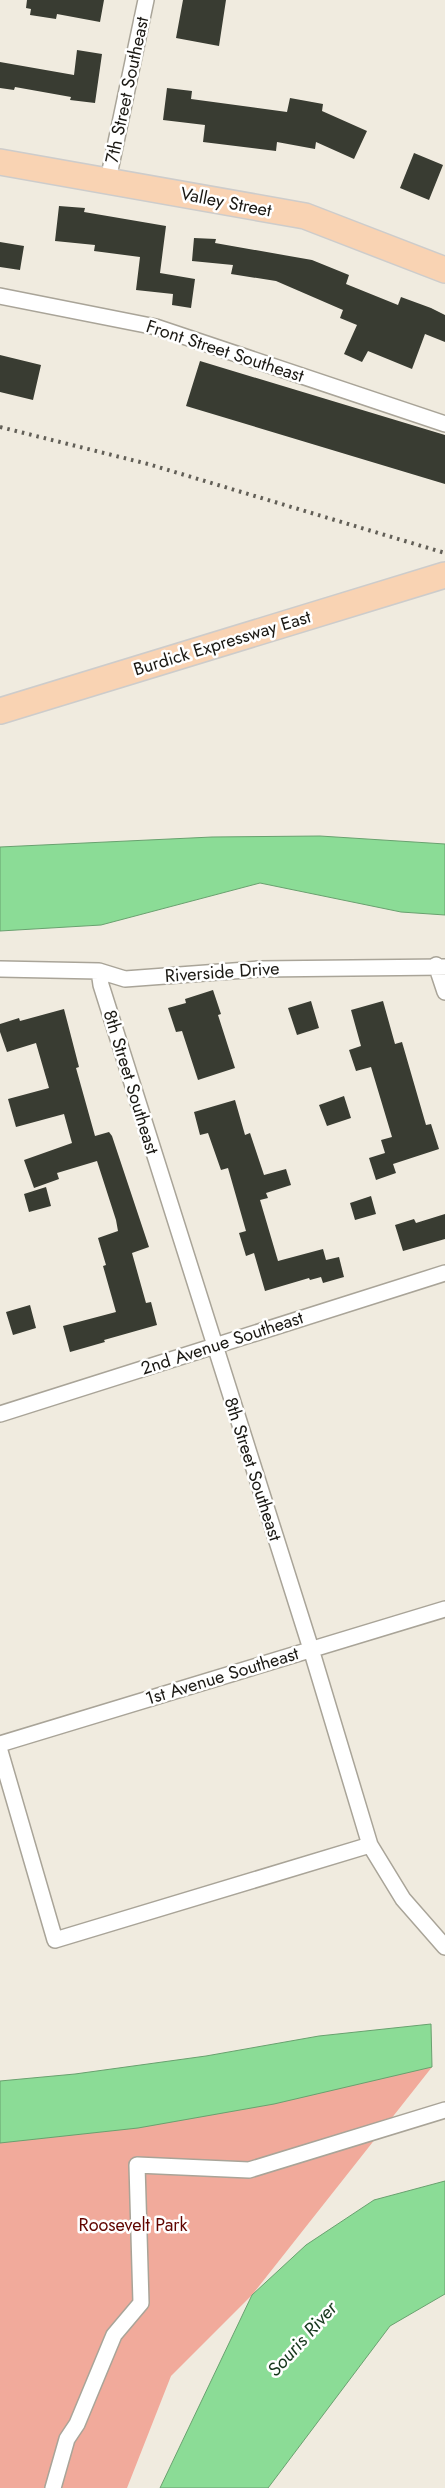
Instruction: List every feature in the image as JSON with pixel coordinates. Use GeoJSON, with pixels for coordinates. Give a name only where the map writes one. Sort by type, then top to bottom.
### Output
{"type":"FeatureCollection","features":[{"type":"Feature","properties":{"kind":"main road","name":"Valley Street"},"geometry":{"type":"LineString","coordinates":[[0,162],[305,216],[445,270]]}},
{"type":"Feature","properties":{"kind":"main road","name":"Burdick Expressway East"},"geometry":{"type":"LineString","coordinates":[[0,711],[445,575]]}},
{"type":"Feature","properties":{"kind":"street","name":"7th Street Southeast"},"geometry":{"type":"LineString","coordinates":[[108,180],[146,0]]}},
{"type":"Feature","properties":{"kind":"street","name":"Front Street Southeast"},"geometry":{"type":"LineString","coordinates":[[0,296],[156,327],[445,424]]}},
{"type":"Feature","properties":{"kind":"street","name":"Riverside Drive"},"geometry":{"type":"LineString","coordinates":[[0,969],[99,971],[125,979],[259,969],[441,966]]}},
{"type":"Feature","properties":{"kind":"street"},"geometry":{"type":"LineString","coordinates":[[441,966],[445,992]]}},
{"type":"Feature","properties":{"kind":"street","name":"8th Street Southeast"},"geometry":{"type":"LineString","coordinates":[[99,971],[101,985],[213,1346],[311,1649],[370,1845],[403,1899],[445,1947]]}},
{"type":"Feature","properties":{"kind":"street","name":"2nd Avenue Southeast"},"geometry":{"type":"LineString","coordinates":[[0,1414],[445,1273]]}},
{"type":"Feature","properties":{"kind":"street","name":"1st Avenue Southeast"},"geometry":{"type":"LineString","coordinates":[[0,1744],[445,1609]]}},
{"type":"Feature","properties":{"kind":"street"},"geometry":{"type":"LineString","coordinates":[[0,1752],[55,1940],[370,1845]]}},
{"type":"Feature","properties":{"kind":"street"},"geometry":{"type":"LineString","coordinates":[[53,2488],[67,2438],[77,2424],[114,2336],[142,2303],[137,2165],[249,2170],[445,2110]]}},
{"type":"Feature","properties":{"kind":"green space","name":"Roosevelt Park"},"geometry":{"type":"Polygon","coordinates":[[[432,2067],[252,2295],[171,2376],[127,2488],[0,2488],[0,2102],[432,2067]]]}},
{"type":"Feature","properties":{"kind":"water"},"geometry":{"type":"Polygon","coordinates":[[[320,836],[445,844],[445,915],[401,912],[260,883],[101,925],[0,931],[0,847],[212,837],[320,836]]]}},
{"type":"Feature","properties":{"kind":"water"},"geometry":{"type":"Polygon","coordinates":[[[431,2024],[432,2067],[274,2104],[138,2128],[0,2143],[0,2081],[75,2074],[206,2056],[319,2036],[431,2024]]]}},
{"type":"Feature","properties":{"kind":"water","name":"Souris River"},"geometry":{"type":"Polygon","coordinates":[[[445,2181],[445,2294],[390,2326],[268,2488],[160,2488],[252,2295],[306,2245],[374,2200],[445,2181]]]}},
{"type":"Feature","properties":{"kind":"building"},"geometry":{"type":"Polygon","coordinates":[[[27,0],[104,0],[100,22],[57,14],[56,19],[30,15],[31,9],[26,8],[27,0]]]}},
{"type":"Feature","properties":{"kind":"building"},"geometry":{"type":"Polygon","coordinates":[[[183,0],[226,0],[219,46],[176,38],[183,0]]]}},
{"type":"Feature","properties":{"kind":"building"},"geometry":{"type":"Polygon","coordinates":[[[77,50],[102,54],[95,103],[70,100],[71,97],[15,87],[14,90],[0,88],[0,62],[74,75],[77,50]]]}},
{"type":"Feature","properties":{"kind":"building"},"geometry":{"type":"Polygon","coordinates":[[[167,88],[192,91],[191,99],[287,112],[290,98],[323,104],[322,111],[367,131],[354,159],[316,142],[315,149],[277,142],[276,151],[203,142],[205,125],[163,120],[167,88]]]}},
{"type":"Feature","properties":{"kind":"building"},"geometry":{"type":"Polygon","coordinates":[[[414,153],[443,165],[429,200],[400,188],[414,153]]]}},
{"type":"Feature","properties":{"kind":"building"},"geometry":{"type":"Polygon","coordinates":[[[59,206],[85,208],[84,212],[166,226],[160,273],[195,279],[191,308],[172,305],[173,294],[136,290],[140,257],[94,251],[95,245],[55,241],[59,206]]]}},
{"type":"Feature","properties":{"kind":"building"},"geometry":{"type":"Polygon","coordinates":[[[194,238],[216,239],[215,243],[312,260],[349,275],[346,284],[398,305],[401,297],[431,308],[445,315],[445,342],[425,334],[412,369],[368,351],[362,362],[344,354],[357,325],[340,318],[343,310],[276,281],[231,274],[233,265],[192,261],[194,238]]]}},
{"type":"Feature","properties":{"kind":"building"},"geometry":{"type":"Polygon","coordinates":[[[0,242],[24,246],[20,270],[0,267],[0,242]]]}},
{"type":"Feature","properties":{"kind":"building"},"geometry":{"type":"Polygon","coordinates":[[[0,355],[41,365],[33,400],[0,392],[0,355]]]}},
{"type":"Feature","properties":{"kind":"building"},"geometry":{"type":"Polygon","coordinates":[[[200,361],[445,435],[445,484],[186,406],[200,361]]]}},
{"type":"Feature","properties":{"kind":"building"},"geometry":{"type":"Polygon","coordinates":[[[213,990],[221,1014],[218,1015],[235,1068],[198,1080],[182,1031],[176,1032],[168,1008],[186,1003],[185,999],[213,990]]]}},
{"type":"Feature","properties":{"kind":"building"},"geometry":{"type":"Polygon","coordinates":[[[311,1001],[319,1028],[297,1035],[288,1008],[311,1001]]]}},
{"type":"Feature","properties":{"kind":"building"},"geometry":{"type":"Polygon","coordinates":[[[383,1001],[395,1044],[402,1042],[426,1125],[431,1124],[439,1149],[393,1164],[396,1173],[376,1180],[369,1158],[385,1153],[381,1140],[392,1137],[371,1067],[356,1071],[349,1050],[361,1046],[351,1010],[383,1001]]]}},
{"type":"Feature","properties":{"kind":"building"},"geometry":{"type":"Polygon","coordinates":[[[64,1009],[79,1067],[76,1068],[95,1136],[109,1132],[112,1136],[149,1247],[132,1253],[146,1303],[151,1302],[157,1325],[70,1352],[63,1326],[116,1312],[103,1266],[106,1265],[98,1238],[118,1231],[116,1220],[97,1161],[57,1173],[59,1179],[34,1188],[24,1160],[72,1143],[64,1114],[16,1127],[8,1099],[49,1088],[36,1043],[7,1052],[0,1032],[0,1024],[19,1018],[20,1021],[64,1009]]]}},
{"type":"Feature","properties":{"kind":"building"},"geometry":{"type":"Polygon","coordinates":[[[344,1096],[351,1118],[327,1126],[319,1105],[344,1096]]]}},
{"type":"Feature","properties":{"kind":"building"},"geometry":{"type":"Polygon","coordinates":[[[235,1100],[245,1135],[250,1133],[264,1175],[286,1169],[291,1185],[266,1193],[268,1198],[260,1200],[278,1261],[323,1249],[326,1260],[339,1257],[344,1277],[323,1283],[321,1277],[310,1280],[309,1278],[265,1291],[254,1253],[246,1256],[239,1233],[246,1231],[228,1168],[221,1170],[208,1133],[200,1135],[194,1112],[235,1100]]]}},
{"type":"Feature","properties":{"kind":"building"},"geometry":{"type":"Polygon","coordinates":[[[46,1187],[51,1206],[29,1212],[24,1194],[46,1187]]]}},
{"type":"Feature","properties":{"kind":"building"},"geometry":{"type":"Polygon","coordinates":[[[371,1196],[376,1214],[355,1220],[350,1203],[371,1196]]]}},
{"type":"Feature","properties":{"kind":"building"},"geometry":{"type":"Polygon","coordinates":[[[445,1214],[445,1239],[403,1251],[395,1225],[414,1219],[416,1223],[445,1214]]]}},
{"type":"Feature","properties":{"kind":"building"},"geometry":{"type":"Polygon","coordinates":[[[30,1305],[36,1328],[13,1335],[6,1312],[30,1305]]]}},
{"type":"Feature","properties":{"kind":"railway"},"geometry":{"type":"LineString","coordinates":[[0,427],[148,464],[445,553]]}}]}
